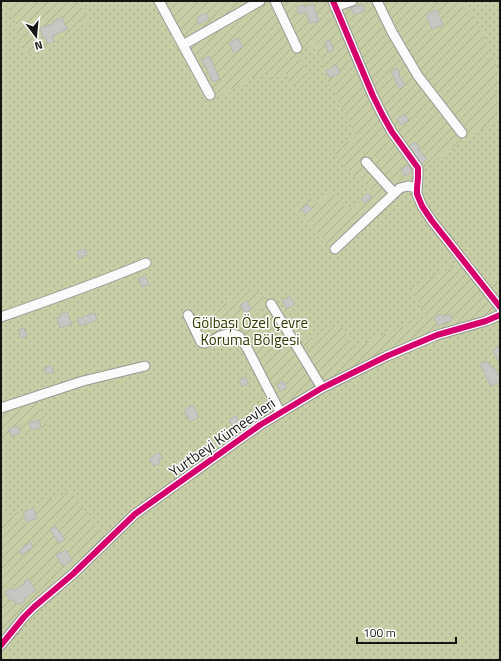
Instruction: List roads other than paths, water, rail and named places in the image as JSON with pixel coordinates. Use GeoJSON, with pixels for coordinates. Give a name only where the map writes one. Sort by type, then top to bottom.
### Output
{"type":"FeatureCollection","features":[{"type":"Feature","properties":{"kind":"street"},"geometry":{"type":"LineString","coordinates":[[159,1],[210,95]]}},
{"type":"Feature","properties":{"kind":"street"},"geometry":{"type":"LineString","coordinates":[[183,45],[260,1]]}},
{"type":"Feature","properties":{"kind":"street"},"geometry":{"type":"LineString","coordinates":[[275,1],[297,48]]}},
{"type":"Feature","properties":{"kind":"street"},"geometry":{"type":"LineString","coordinates":[[352,1],[334,4],[383,116],[392,132],[418,168],[416,188],[422,206],[432,221],[500,307]]}},
{"type":"Feature","properties":{"kind":"street"},"geometry":{"type":"LineString","coordinates":[[377,1],[392,32],[418,76],[462,133]]}},
{"type":"Feature","properties":{"kind":"street"},"geometry":{"type":"LineString","coordinates":[[366,162],[394,193]]}},
{"type":"Feature","properties":{"kind":"street"},"geometry":{"type":"LineString","coordinates":[[335,249],[403,186],[416,188]]}},
{"type":"Feature","properties":{"kind":"street"},"geometry":{"type":"LineString","coordinates":[[1,317],[61,296],[146,263]]}},
{"type":"Feature","properties":{"kind":"street"},"geometry":{"type":"LineString","coordinates":[[271,304],[322,388]]}},
{"type":"Feature","properties":{"kind":"street","name":"Yurtbeyi Kümeevleri"},"geometry":{"type":"LineString","coordinates":[[188,315],[201,342],[208,343],[227,334],[239,336],[247,348],[280,412]]}},
{"type":"Feature","properties":{"kind":"street","name":"Yurtbeyi Kümeevleri"},"geometry":{"type":"LineString","coordinates":[[1,645],[34,607],[74,574],[135,514],[252,430],[322,388],[387,356],[452,330],[486,321],[500,315]]}},
{"type":"Feature","properties":{"kind":"street"},"geometry":{"type":"LineString","coordinates":[[1,408],[83,381],[145,366]]}},
{"type":"Feature","properties":{"kind":"park label","name":"Gölbaşı Özel Çevre Koruma Bölgesi"},"geometry":{"type":"Point","coordinates":[250,330]}}]}
